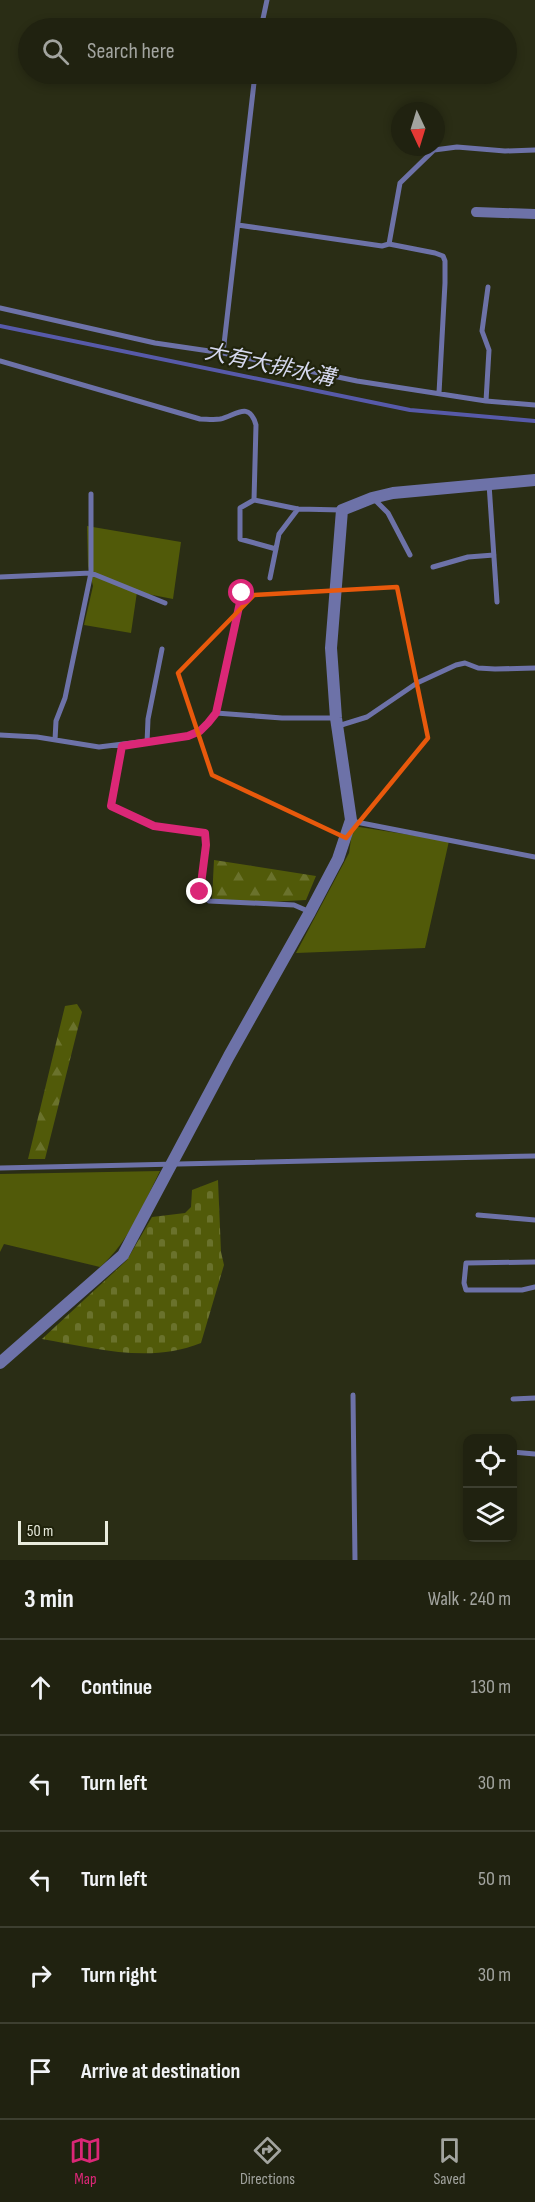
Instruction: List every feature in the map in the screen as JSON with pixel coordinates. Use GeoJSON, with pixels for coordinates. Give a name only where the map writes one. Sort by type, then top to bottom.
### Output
{"type":"FeatureCollection","features":[{"type":"Feature","properties":{"kind":"street"},"geometry":{"type":"LineString","coordinates":[[476,212],[535,214]]}},
{"type":"Feature","properties":{"kind":"street"},"geometry":{"type":"LineString","coordinates":[[0,1363],[123,1254],[338,859],[351,820],[336,722],[331,648],[342,510],[372,498],[420,489],[535,480]]}},
{"type":"Feature","properties":{"kind":"lane"},"geometry":{"type":"LineString","coordinates":[[263,18],[267,0]]}},
{"type":"Feature","properties":{"kind":"lane"},"geometry":{"type":"LineString","coordinates":[[223,353],[254,84]]}},
{"type":"Feature","properties":{"kind":"lane"},"geometry":{"type":"LineString","coordinates":[[389,244],[400,183],[434,150],[457,147],[505,151],[535,150]]}},
{"type":"Feature","properties":{"kind":"lane"},"geometry":{"type":"LineString","coordinates":[[238,225],[382,246],[389,244],[443,256],[445,261],[439,393]]}},
{"type":"Feature","properties":{"kind":"lane"},"geometry":{"type":"LineString","coordinates":[[486,400],[489,350],[482,331],[488,287]]}},
{"type":"Feature","properties":{"kind":"lane"},"geometry":{"type":"LineString","coordinates":[[0,308],[155,343],[223,353],[357,381],[535,405]]}},
{"type":"Feature","properties":{"kind":"lane"},"geometry":{"type":"LineString","coordinates":[[0,362],[200,418],[218,420],[237,411],[250,413],[255,425],[254,500]]}},
{"type":"Feature","properties":{"kind":"lane"},"geometry":{"type":"LineString","coordinates":[[489,484],[497,602]]}},
{"type":"Feature","properties":{"kind":"lane"},"geometry":{"type":"LineString","coordinates":[[55,740],[56,721],[65,698],[91,573],[92,494]]}},
{"type":"Feature","properties":{"kind":"lane"},"geometry":{"type":"LineString","coordinates":[[372,498],[388,513],[410,555]]}},
{"type":"Feature","properties":{"kind":"lane"},"geometry":{"type":"LineString","coordinates":[[276,549],[240,539],[240,508],[254,500],[298,509],[342,510]]}},
{"type":"Feature","properties":{"kind":"lane"},"geometry":{"type":"LineString","coordinates":[[270,578],[279,534],[298,509]]}},
{"type":"Feature","properties":{"kind":"lane"},"geometry":{"type":"LineString","coordinates":[[433,567],[468,557],[494,555]]}},
{"type":"Feature","properties":{"kind":"lane"},"geometry":{"type":"LineString","coordinates":[[0,578],[91,573],[165,603]]}},
{"type":"Feature","properties":{"kind":"lane"},"geometry":{"type":"LineString","coordinates":[[0,735],[99,747],[147,743],[188,736],[200,731],[216,713],[242,593]]}},
{"type":"Feature","properties":{"kind":"lane"},"geometry":{"type":"LineString","coordinates":[[147,743],[148,719],[162,649]]}},
{"type":"Feature","properties":{"kind":"lane"},"geometry":{"type":"LineString","coordinates":[[216,713],[336,722],[367,717],[417,683],[456,665],[465,663],[478,668],[495,669],[535,668]]}},
{"type":"Feature","properties":{"kind":"lane"},"geometry":{"type":"LineString","coordinates":[[122,746],[111,806],[154,826],[205,833],[206,845],[200,892],[209,901],[294,905],[310,912]]}},
{"type":"Feature","properties":{"kind":"lane"},"geometry":{"type":"LineString","coordinates":[[351,820],[535,857]]}},
{"type":"Feature","properties":{"kind":"lane"},"geometry":{"type":"LineString","coordinates":[[0,1168],[535,1156]]}},
{"type":"Feature","properties":{"kind":"lane"},"geometry":{"type":"LineString","coordinates":[[478,1215],[535,1220]]}},
{"type":"Feature","properties":{"kind":"lane"},"geometry":{"type":"LineString","coordinates":[[535,1262],[466,1263],[464,1283],[465,1290],[522,1290],[535,1287]]}},
{"type":"Feature","properties":{"kind":"lane"},"geometry":{"type":"LineString","coordinates":[[353,1395],[355,1560]]}},
{"type":"Feature","properties":{"kind":"lane"},"geometry":{"type":"LineString","coordinates":[[513,1399],[535,1398]]}},
{"type":"Feature","properties":{"kind":"lane"},"geometry":{"type":"LineString","coordinates":[[517,1452],[535,1454]]}},
{"type":"Feature","properties":{"kind":"highlighted area"},"geometry":{"type":"Polygon","coordinates":[[[397,587],[428,738],[346,838],[212,775],[178,673],[254,595],[397,587]]]}},
{"type":"Feature","properties":{"kind":"green space"},"geometry":{"type":"Polygon","coordinates":[[[87,526],[181,542],[173,599],[137,592],[131,633],[84,625],[93,586],[88,566],[87,526]]]}},
{"type":"Feature","properties":{"kind":"green space"},"geometry":{"type":"Polygon","coordinates":[[[353,826],[449,841],[425,948],[296,953],[349,853],[353,826]]]}},
{"type":"Feature","properties":{"kind":"green space"},"geometry":{"type":"Polygon","coordinates":[[[214,860],[316,876],[306,900],[229,904],[212,899],[214,860]]]}},
{"type":"Feature","properties":{"kind":"green space"},"geometry":{"type":"Polygon","coordinates":[[[77,1004],[82,1012],[45,1159],[28,1159],[65,1006],[77,1004]]]}},
{"type":"Feature","properties":{"kind":"green space"},"geometry":{"type":"Polygon","coordinates":[[[160,1171],[127,1235],[100,1267],[4,1244],[0,1252],[0,1174],[160,1171]]]}},
{"type":"Feature","properties":{"kind":"green space"},"geometry":{"type":"Polygon","coordinates":[[[218,1180],[221,1252],[224,1265],[201,1343],[182,1349],[142,1353],[102,1350],[42,1339],[127,1260],[152,1217],[185,1213],[191,1207],[192,1190],[218,1180]]]}},
{"type":"Feature","properties":{"kind":"waterway","name":"大有大排水溝"},"geometry":{"type":"LineString","coordinates":[[0,326],[410,410],[535,421]]}},
{"type":"Feature","properties":{"kind":"route"},"geometry":{"type":"LineString","coordinates":[[200,892],[206,845],[205,833],[154,826],[111,806],[122,746],[188,736],[200,731],[216,713],[242,593]]}}]}
